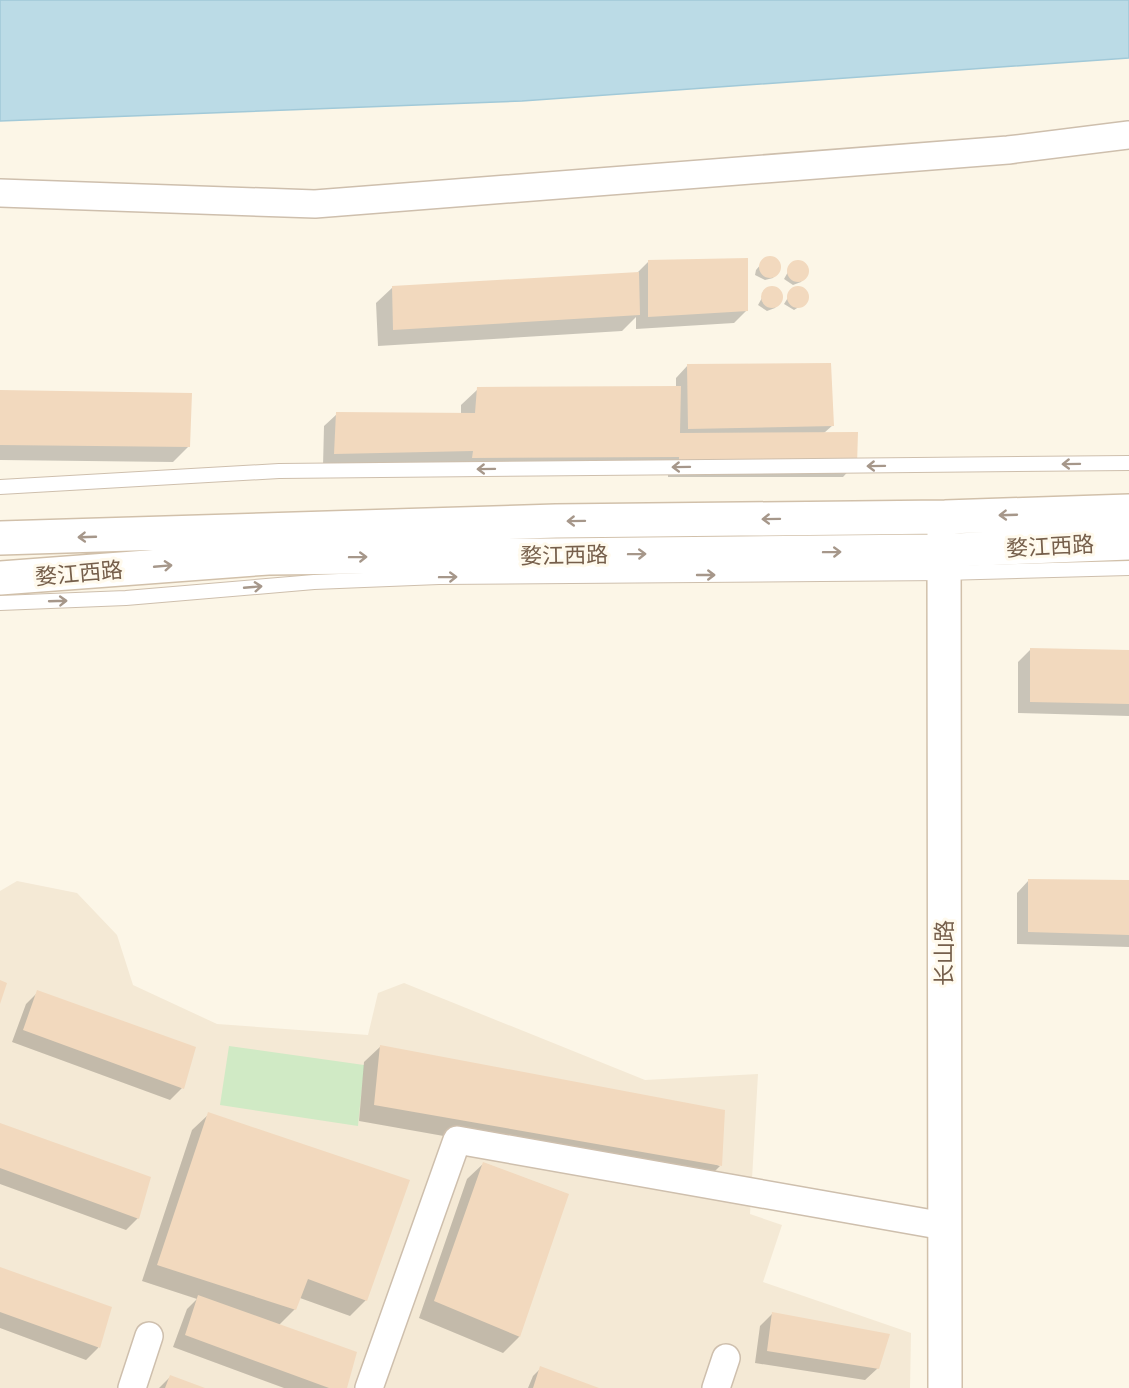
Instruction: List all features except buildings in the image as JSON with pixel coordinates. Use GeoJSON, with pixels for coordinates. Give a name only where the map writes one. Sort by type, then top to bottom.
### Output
{"type":"FeatureCollection","features":[{"type":"Feature","properties":{"kind":"main road","name":"婺江西路"},"geometry":{"type":"LineString","coordinates":[[0,538],[556,521],[945,517],[1129,511]]}},
{"type":"Feature","properties":{"kind":"main road","name":"长山路"},"geometry":{"type":"LineString","coordinates":[[945,517],[943,562],[945,1388]]}},
{"type":"Feature","properties":{"kind":"main road","name":"婺江西路"},"geometry":{"type":"LineString","coordinates":[[0,578],[268,558],[943,562],[1129,543]]}},
{"type":"Feature","properties":{"kind":"street"},"geometry":{"type":"LineString","coordinates":[[0,193],[315,204],[1008,150],[1129,135]]}},
{"type":"Feature","properties":{"kind":"street"},"geometry":{"type":"LineString","coordinates":[[369,1388],[457,1140],[944,1226]]}},
{"type":"Feature","properties":{"kind":"street"},"geometry":{"type":"LineString","coordinates":[[132,1388],[149,1336]]}},
{"type":"Feature","properties":{"kind":"street"},"geometry":{"type":"LineString","coordinates":[[716,1388],[726,1358]]}},
{"type":"Feature","properties":{"kind":"lane"},"geometry":{"type":"LineString","coordinates":[[0,487],[279,471],[1129,463]]}},
{"type":"Feature","properties":{"kind":"lane"},"geometry":{"type":"LineString","coordinates":[[0,603],[126,598],[315,582],[438,577],[943,562],[1129,568]]}},
{"type":"Feature","properties":{"kind":"shaded area"},"geometry":{"type":"Polygon","coordinates":[[[17,881],[77,893],[117,935],[133,985],[217,1024],[368,1035],[378,993],[404,983],[645,1080],[758,1074],[750,1214],[782,1225],[763,1282],[911,1333],[910,1388],[0,1388],[0,891],[17,881]]]}},
{"type":"Feature","properties":{"kind":"green space"},"geometry":{"type":"Polygon","coordinates":[[[229,1046],[364,1065],[358,1126],[220,1105],[229,1046]]]}},
{"type":"Feature","properties":{"kind":"water"},"geometry":{"type":"Polygon","coordinates":[[[0,0],[1129,0],[1129,58],[522,101],[0,121],[0,0]]]}}]}
